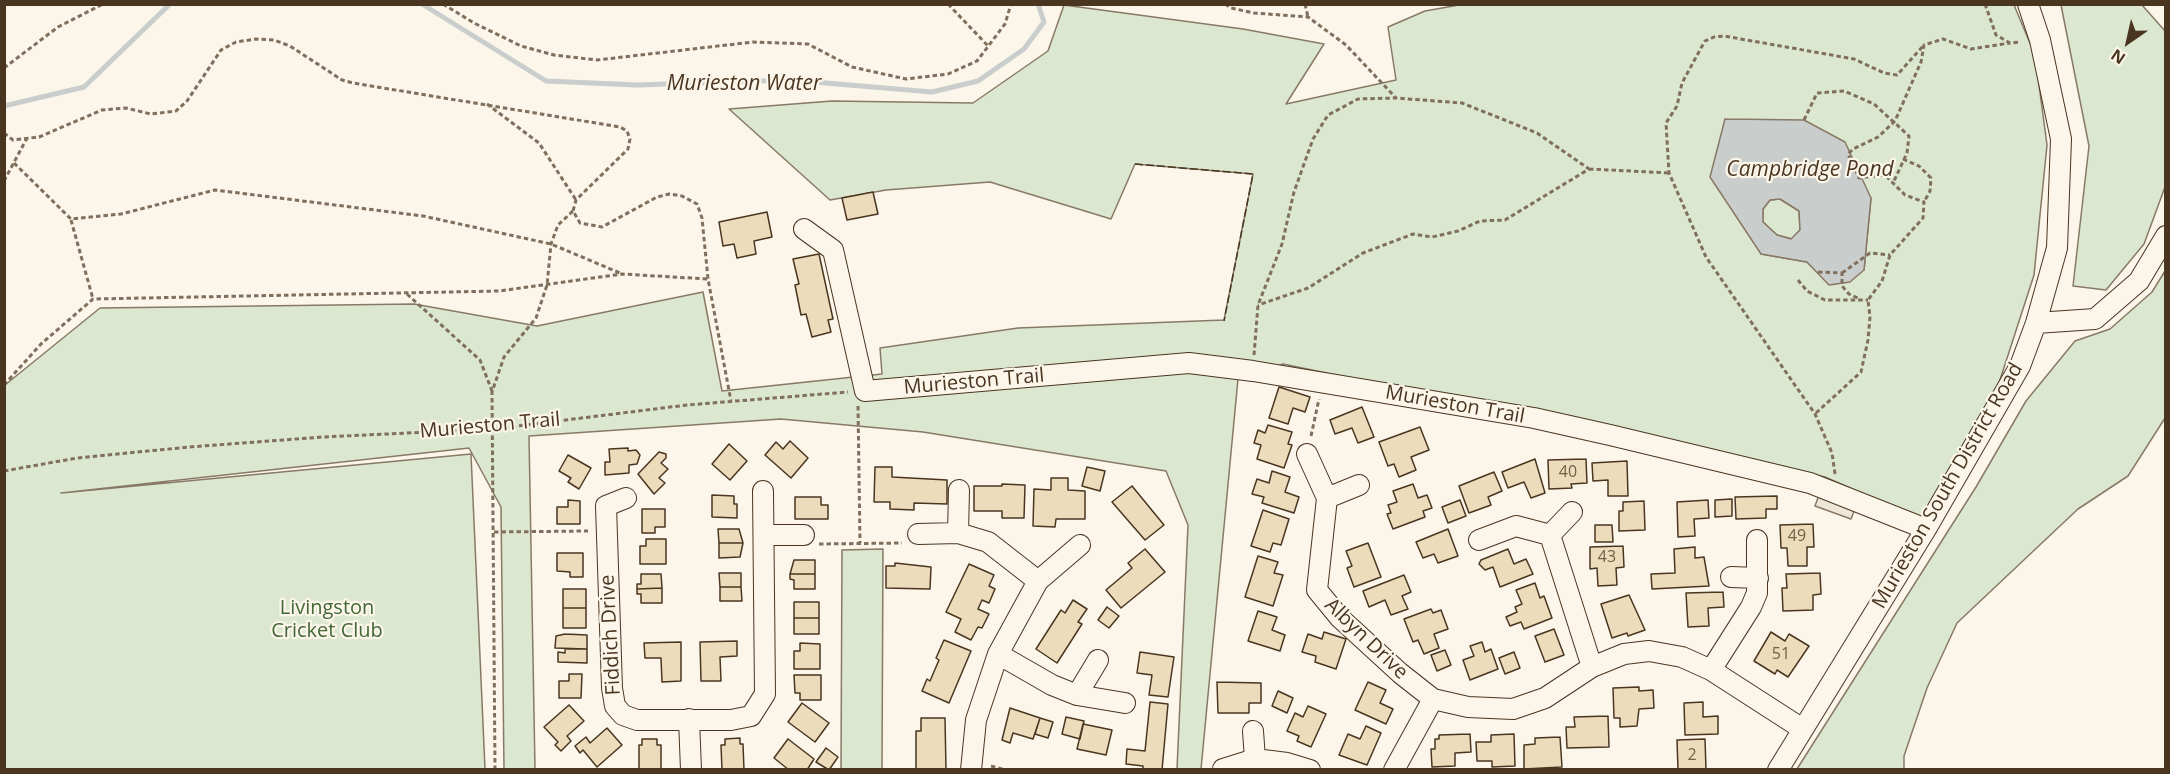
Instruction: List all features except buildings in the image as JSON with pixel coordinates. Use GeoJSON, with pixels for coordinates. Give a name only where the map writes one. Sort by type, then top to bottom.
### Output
{"type":"FeatureCollection","features":[{"type":"Feature","properties":{"kind":"street","name":"Murieston South District Road"},"geometry":{"type":"LineString","coordinates":[[1778,770],[1801,728],[1926,529],[2020,366],[2036,323],[2056,248],[2061,139],[2040,40],[2028,4]]}},
{"type":"Feature","properties":{"kind":"street"},"geometry":{"type":"LineString","coordinates":[[804,229],[833,250],[861,392]]}},
{"type":"Feature","properties":{"kind":"street"},"geometry":{"type":"LineString","coordinates":[[2036,323],[2095,319],[2139,281],[2166,236]]}},
{"type":"Feature","properties":{"kind":"street","name":"Murieston Trail"},"geometry":{"type":"LineString","coordinates":[[861,392],[1189,363],[1253,371],[1545,420],[1792,478],[1838,493],[1926,529]]}},
{"type":"Feature","properties":{"kind":"street"},"geometry":{"type":"LineString","coordinates":[[1307,454],[1327,498],[1359,485]]}},
{"type":"Feature","properties":{"kind":"street"},"geometry":{"type":"LineString","coordinates":[[958,490],[958,533]]}},
{"type":"Feature","properties":{"kind":"street","name":"Fiddich Drive"},"geometry":{"type":"LineString","coordinates":[[626,498],[606,506],[612,688],[615,706],[623,715],[637,720],[731,720],[751,716],[765,694],[763,491]]}},
{"type":"Feature","properties":{"kind":"street","name":"Albyn Drive"},"geometry":{"type":"LineString","coordinates":[[1327,498],[1317,590],[1340,618],[1400,674],[1433,699],[1468,707],[1513,709],[1545,698],[1592,667],[1623,654],[1649,651],[1682,657],[1712,670],[1801,728]]}},
{"type":"Feature","properties":{"kind":"street"},"geometry":{"type":"LineString","coordinates":[[1550,536],[1572,512]]}},
{"type":"Feature","properties":{"kind":"street"},"geometry":{"type":"LineString","coordinates":[[1479,540],[1516,526],[1550,536]]}},
{"type":"Feature","properties":{"kind":"street"},"geometry":{"type":"LineString","coordinates":[[918,534],[958,533],[988,542],[1038,580]]}},
{"type":"Feature","properties":{"kind":"street"},"geometry":{"type":"LineString","coordinates":[[765,535],[804,535]]}},
{"type":"Feature","properties":{"kind":"street"},"geometry":{"type":"LineString","coordinates":[[1550,536],[1592,667]]}},
{"type":"Feature","properties":{"kind":"street"},"geometry":{"type":"LineString","coordinates":[[1712,670],[1751,607],[1756,593],[1757,540]]}},
{"type":"Feature","properties":{"kind":"street"},"geometry":{"type":"LineString","coordinates":[[971,770],[976,720],[998,654],[1038,580],[1080,545]]}},
{"type":"Feature","properties":{"kind":"street"},"geometry":{"type":"LineString","coordinates":[[1731,577],[1758,578]]}},
{"type":"Feature","properties":{"kind":"street"},"geometry":{"type":"LineString","coordinates":[[998,654],[1052,685],[1077,695],[1125,703]]}},
{"type":"Feature","properties":{"kind":"street"},"geometry":{"type":"LineString","coordinates":[[1077,695],[1098,660]]}},
{"type":"Feature","properties":{"kind":"street"},"geometry":{"type":"LineString","coordinates":[[1394,770],[1433,699]]}},
{"type":"Feature","properties":{"kind":"street"},"geometry":{"type":"LineString","coordinates":[[689,719],[691,770]]}},
{"type":"Feature","properties":{"kind":"street"},"geometry":{"type":"LineString","coordinates":[[1253,731],[1255,759]]}},
{"type":"Feature","properties":{"kind":"street"},"geometry":{"type":"LineString","coordinates":[[1223,769],[1255,759],[1287,763],[1310,770]]}},
{"type":"Feature","properties":{"kind":"path"},"geometry":{"type":"LineString","coordinates":[[4,68],[58,27],[103,4]]}},
{"type":"Feature","properties":{"kind":"path"},"geometry":{"type":"LineString","coordinates":[[443,4],[474,23],[521,46],[554,55],[597,60],[753,42],[808,44],[852,67],[906,79],[948,74],[977,61],[1005,24],[1011,4]]}},
{"type":"Feature","properties":{"kind":"path"},"geometry":{"type":"LineString","coordinates":[[948,4],[989,47]]}},
{"type":"Feature","properties":{"kind":"path"},"geometry":{"type":"LineString","coordinates":[[1226,4],[1231,8],[1254,13],[1308,17],[1346,45],[1396,98]]}},
{"type":"Feature","properties":{"kind":"path"},"geometry":{"type":"LineString","coordinates":[[1305,4],[1308,17]]}},
{"type":"Feature","properties":{"kind":"path"},"geometry":{"type":"LineString","coordinates":[[1985,4],[1996,35],[2010,43]]}},
{"type":"Feature","properties":{"kind":"path"},"geometry":{"type":"LineString","coordinates":[[1838,493],[1832,453],[1815,414],[1706,257],[1669,173],[1666,123],[1677,106],[1682,83],[1705,41],[1724,36],[1854,59],[1884,73],[1897,75],[1924,45],[1943,39],[1971,49],[2040,40]]}},
{"type":"Feature","properties":{"kind":"path"},"geometry":{"type":"LineString","coordinates":[[4,133],[13,140],[39,137],[102,110],[126,108],[151,114],[176,111],[187,101],[221,50],[236,42],[256,39],[274,40],[290,46],[342,80],[621,127],[627,131],[630,139],[628,149],[576,200],[573,211],[558,225],[551,244],[547,285],[536,318],[504,357],[492,392]]}},
{"type":"Feature","properties":{"kind":"path"},"geometry":{"type":"LineString","coordinates":[[1924,45],[1921,62],[1894,121],[1878,137],[1852,149],[1848,154],[1859,177],[1885,175],[1894,181],[1905,195],[1924,202]]}},
{"type":"Feature","properties":{"kind":"path"},"geometry":{"type":"LineString","coordinates":[[1804,120],[1817,93],[1844,91],[1874,104],[1909,136],[1907,153],[1894,181]]}},
{"type":"Feature","properties":{"kind":"path"},"geometry":{"type":"LineString","coordinates":[[1253,371],[1258,305],[1282,244],[1294,192],[1313,139],[1328,115],[1358,99],[1396,98],[1462,103],[1537,133],[1589,169],[1669,173]]}},
{"type":"Feature","properties":{"kind":"path"},"geometry":{"type":"LineString","coordinates":[[485,103],[540,143],[576,200]]}},
{"type":"Feature","properties":{"kind":"path"},"geometry":{"type":"LineString","coordinates":[[4,180],[27,138]]}},
{"type":"Feature","properties":{"kind":"path"},"geometry":{"type":"LineString","coordinates":[[1815,414],[1861,372],[1868,340],[1870,317],[1868,300],[1882,281],[1890,255],[1923,218],[1924,202],[1930,191],[1931,178],[1919,166],[1903,159]]}},
{"type":"Feature","properties":{"kind":"path"},"geometry":{"type":"LineString","coordinates":[[14,163],[71,219],[93,299]]}},
{"type":"Feature","properties":{"kind":"path"},"geometry":{"type":"LineString","coordinates":[[1258,305],[1308,288],[1363,253],[1413,234],[1432,237],[1458,231],[1480,221],[1505,220],[1589,169]]}},
{"type":"Feature","properties":{"kind":"path"},"geometry":{"type":"LineString","coordinates":[[71,219],[121,214],[215,190],[423,216],[551,244],[622,274]]}},
{"type":"Feature","properties":{"kind":"path"},"geometry":{"type":"LineString","coordinates":[[573,211],[580,223],[602,227],[657,197],[669,194],[682,196],[696,204],[702,218],[708,279],[731,401]]}},
{"type":"Feature","properties":{"kind":"path"},"geometry":{"type":"LineString","coordinates":[[1818,272],[1842,273],[1870,253],[1890,255]]}},
{"type":"Feature","properties":{"kind":"path"},"geometry":{"type":"LineString","coordinates":[[1842,273],[1842,286],[1849,294],[1868,300]]}},
{"type":"Feature","properties":{"kind":"path"},"geometry":{"type":"LineString","coordinates":[[4,385],[41,344],[93,299],[499,291],[622,274],[708,279]]}},
{"type":"Feature","properties":{"kind":"path"},"geometry":{"type":"LineString","coordinates":[[1798,279],[1807,291],[1825,300],[1868,300]]}},
{"type":"Feature","properties":{"kind":"path"},"geometry":{"type":"LineString","coordinates":[[406,293],[480,360],[492,392],[495,770]]}},
{"type":"Feature","properties":{"kind":"path"},"geometry":{"type":"LineString","coordinates":[[1307,454],[1323,382]]}},
{"type":"Feature","properties":{"kind":"path"},"geometry":{"type":"LineString","coordinates":[[860,543],[861,392]]}},
{"type":"Feature","properties":{"kind":"path","name":"Murieston Trail"},"geometry":{"type":"LineString","coordinates":[[4,471],[77,458],[189,447],[323,437],[493,429],[731,401],[861,392]]}},
{"type":"Feature","properties":{"kind":"path"},"geometry":{"type":"LineString","coordinates":[[494,532],[606,530]]}},
{"type":"Feature","properties":{"kind":"path"},"geometry":{"type":"LineString","coordinates":[[804,535],[809,544],[908,543],[918,534]]}},
{"type":"Feature","properties":{"kind":"green space","name":"Livingston Cricket Club"},"geometry":{"type":"Polygon","coordinates":[[[1064,5],[1243,29],[1324,44],[1286,104],[1396,80],[1388,27],[1425,11],[1459,5],[2014,5],[2035,55],[2047,145],[2034,275],[1999,383],[1922,520],[1825,477],[1283,364],[1238,379],[1201,769],[1177,769],[1188,525],[1166,471],[923,432],[781,419],[529,436],[535,769],[504,770],[501,507],[469,448],[61,493],[471,454],[485,769],[5,770],[5,385],[100,308],[414,304],[537,326],[703,292],[722,391],[882,374],[880,348],[1018,328],[1224,320],[1253,174],[1135,164],[1111,219],[990,182],[886,190],[830,200],[729,109],[832,101],[973,103],[1048,51],[1064,5]],[[1725,119],[1761,254],[1807,262],[1817,272],[1864,270],[1871,198],[1725,119]]]}},
{"type":"Feature","properties":{"kind":"green space"},"geometry":{"type":"Polygon","coordinates":[[[2061,5],[2142,5],[2165,31],[2165,187],[2144,244],[2106,290],[2073,286],[2089,146],[2061,5]]]}},
{"type":"Feature","properties":{"kind":"green space"},"geometry":{"type":"Polygon","coordinates":[[[1780,199],[1799,211],[1800,230],[1792,239],[1777,235],[1763,222],[1763,209],[1770,200],[1780,199]]]}},
{"type":"Feature","properties":{"kind":"green space"},"geometry":{"type":"Polygon","coordinates":[[[2165,271],[2165,418],[2128,476],[2078,509],[1957,623],[1927,688],[1904,756],[1904,769],[1797,769],[1976,487],[2026,401],[2075,341],[2110,329],[2152,292],[2165,271]]]}},
{"type":"Feature","properties":{"kind":"green space"},"geometry":{"type":"Polygon","coordinates":[[[883,549],[882,769],[841,769],[842,550],[883,549]]]}},
{"type":"Feature","properties":{"kind":"shaded area"},"geometry":{"type":"Polygon","coordinates":[[[1822,487],[1858,501],[1851,519],[1815,506],[1822,487]]]}},
{"type":"Feature","properties":{"kind":"water","name":"Campbridge Pond"},"geometry":{"type":"Polygon","coordinates":[[[1725,119],[1804,120],[1845,142],[1871,198],[1864,270],[1850,282],[1829,285],[1807,262],[1761,254],[1710,177],[1725,119]],[[1780,199],[1770,200],[1763,209],[1763,222],[1777,235],[1791,239],[1800,230],[1799,211],[1780,199]]]}},
{"type":"Feature","properties":{"kind":"waterway","name":"Murieston Water"},"geometry":{"type":"LineString","coordinates":[[4,106],[84,87],[170,4]]}},
{"type":"Feature","properties":{"kind":"waterway","name":"Murieston Water"},"geometry":{"type":"LineString","coordinates":[[422,4],[546,81],[637,85],[790,80],[932,92],[978,81],[1024,49],[1044,22],[1038,4]]}},
{"type":"Feature","properties":{"kind":"fence"},"geometry":{"type":"LineString","coordinates":[[1135,164],[1253,174],[1224,321]]}}]}
